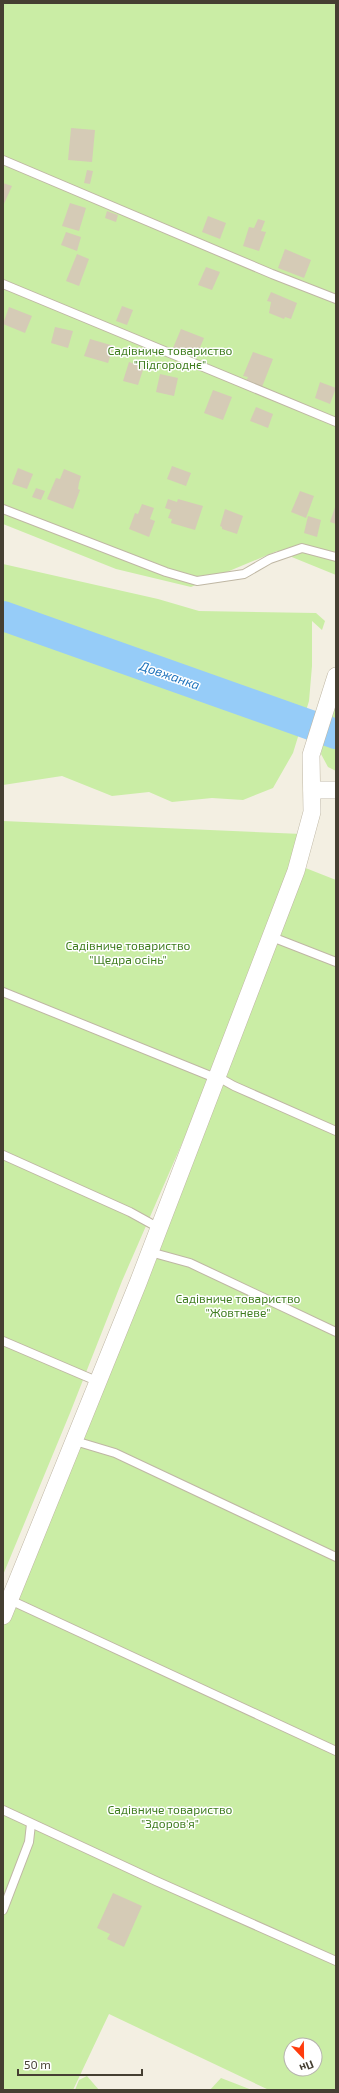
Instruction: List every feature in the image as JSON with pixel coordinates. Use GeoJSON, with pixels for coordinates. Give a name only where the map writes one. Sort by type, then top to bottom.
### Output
{"type":"FeatureCollection","features":[{"type":"Feature","properties":{"kind":"street"},"geometry":{"type":"LineString","coordinates":[[3,1616],[99,1382],[150,1252],[272,937],[298,864],[312,812],[311,755],[336,676]]}},
{"type":"Feature","properties":{"kind":"street"},"geometry":{"type":"LineString","coordinates":[[312,790],[336,790]]}},
{"type":"Feature","properties":{"kind":"lane"},"geometry":{"type":"LineString","coordinates":[[3,160],[272,274],[336,299]]}},
{"type":"Feature","properties":{"kind":"lane"},"geometry":{"type":"LineString","coordinates":[[3,284],[336,422]]}},
{"type":"Feature","properties":{"kind":"lane"},"geometry":{"type":"LineString","coordinates":[[3,509],[166,572],[198,581],[244,574],[270,559],[302,548],[336,557]]}},
{"type":"Feature","properties":{"kind":"lane"},"geometry":{"type":"LineString","coordinates":[[272,937],[336,962]]}},
{"type":"Feature","properties":{"kind":"lane"},"geometry":{"type":"LineString","coordinates":[[3,992],[208,1075],[218,1077],[234,1086],[336,1130]]}},
{"type":"Feature","properties":{"kind":"lane"},"geometry":{"type":"LineString","coordinates":[[3,1154],[130,1212],[159,1228]]}},
{"type":"Feature","properties":{"kind":"lane"},"geometry":{"type":"LineString","coordinates":[[150,1252],[190,1263],[336,1332]]}},
{"type":"Feature","properties":{"kind":"lane"},"geometry":{"type":"LineString","coordinates":[[3,1341],[99,1382]]}},
{"type":"Feature","properties":{"kind":"lane"},"geometry":{"type":"LineString","coordinates":[[75,1441],[115,1453],[336,1557]]}},
{"type":"Feature","properties":{"kind":"lane"},"geometry":{"type":"LineString","coordinates":[[10,1600],[336,1751]]}},
{"type":"Feature","properties":{"kind":"lane"},"geometry":{"type":"LineString","coordinates":[[3,1810],[336,1961]]}},
{"type":"Feature","properties":{"kind":"lane"},"geometry":{"type":"LineString","coordinates":[[3,1910],[29,1842],[31,1824]]}},
{"type":"Feature","properties":{"kind":"green space","name":"Садівниче товариство \"Підгороднє\""},"geometry":{"type":"Polygon","coordinates":[[[3,3],[336,3],[336,575],[277,551],[191,587],[116,569],[3,524],[3,3]]]}},
{"type":"Feature","properties":{"kind":"green space"},"geometry":{"type":"Polygon","coordinates":[[[3,564],[158,599],[199,611],[316,613],[325,621],[322,630],[312,621],[312,666],[309,701],[293,753],[273,788],[243,800],[212,798],[172,802],[149,792],[112,796],[62,776],[3,785],[3,564]]]}},
{"type":"Feature","properties":{"kind":"green space"},"geometry":{"type":"Polygon","coordinates":[[[336,676],[336,726],[331,726],[322,717],[336,676]]]}},
{"type":"Feature","properties":{"kind":"green space"},"geometry":{"type":"Polygon","coordinates":[[[330,732],[332,737],[336,739],[336,771],[328,767],[321,754],[323,742],[330,732]]]}},
{"type":"Feature","properties":{"kind":"green space","name":"Садівниче товариство \"Щедра осінь\""},"geometry":{"type":"Polygon","coordinates":[[[3,821],[302,834],[285,907],[122,1281],[70,1413],[3,1575],[3,821]]]}},
{"type":"Feature","properties":{"kind":"green space","name":"Садівниче товариство \"Здоров'я\""},"geometry":{"type":"Polygon","coordinates":[[[303,867],[336,880],[336,2090],[269,2090],[109,2014],[73,2090],[3,2090],[3,1620],[303,867]]]}},
{"type":"Feature","properties":{"kind":"green space"},"geometry":{"type":"Polygon","coordinates":[[[87,2076],[99,2090],[75,2090],[79,2080],[87,2076]]]}},
{"type":"Feature","properties":{"kind":"green space"},"geometry":{"type":"Polygon","coordinates":[[[221,2078],[252,2090],[210,2090],[221,2078]]]}},
{"type":"Feature","properties":{"kind":"water"},"geometry":{"type":"Polygon","coordinates":[[[331,726],[336,726],[336,739],[327,736],[331,726]]]}},
{"type":"Feature","properties":{"kind":"building"},"geometry":{"type":"Polygon","coordinates":[[[71,128],[95,130],[92,162],[68,160],[71,128]]]}},
{"type":"Feature","properties":{"kind":"building"},"geometry":{"type":"Polygon","coordinates":[[[87,170],[93,171],[90,184],[84,183],[87,170]]]}},
{"type":"Feature","properties":{"kind":"building"},"geometry":{"type":"Polygon","coordinates":[[[3,183],[12,186],[3,206],[3,183]]]}},
{"type":"Feature","properties":{"kind":"building"},"geometry":{"type":"Polygon","coordinates":[[[70,203],[86,208],[79,231],[62,226],[70,203]]]}},
{"type":"Feature","properties":{"kind":"building"},"geometry":{"type":"Polygon","coordinates":[[[107,211],[118,215],[116,222],[105,218],[107,211]]]}},
{"type":"Feature","properties":{"kind":"building"},"geometry":{"type":"Polygon","coordinates":[[[208,216],[226,223],[220,239],[202,232],[208,216]]]}},
{"type":"Feature","properties":{"kind":"building"},"geometry":{"type":"Polygon","coordinates":[[[258,219],[265,221],[261,231],[266,232],[259,251],[243,246],[249,227],[254,228],[258,219]]]}},
{"type":"Feature","properties":{"kind":"building"},"geometry":{"type":"Polygon","coordinates":[[[66,232],[81,237],[77,251],[61,245],[66,232]]]}},
{"type":"Feature","properties":{"kind":"building"},"geometry":{"type":"Polygon","coordinates":[[[285,249],[311,260],[304,278],[278,268],[285,249]]]}},
{"type":"Feature","properties":{"kind":"building"},"geometry":{"type":"Polygon","coordinates":[[[77,254],[89,259],[79,286],[66,281],[77,254]]]}},
{"type":"Feature","properties":{"kind":"building"},"geometry":{"type":"Polygon","coordinates":[[[206,267],[220,272],[212,290],[198,285],[206,267]]]}},
{"type":"Feature","properties":{"kind":"building"},"geometry":{"type":"Polygon","coordinates":[[[271,292],[297,303],[291,319],[285,317],[284,319],[269,313],[271,302],[267,301],[271,292]]]}},
{"type":"Feature","properties":{"kind":"building"},"geometry":{"type":"Polygon","coordinates":[[[122,306],[133,310],[127,325],[116,321],[122,306]]]}},
{"type":"Feature","properties":{"kind":"building"},"geometry":{"type":"Polygon","coordinates":[[[9,307],[32,316],[25,333],[3,324],[9,307]]]}},
{"type":"Feature","properties":{"kind":"building"},"geometry":{"type":"Polygon","coordinates":[[[55,327],[73,331],[68,348],[51,343],[55,327]]]}},
{"type":"Feature","properties":{"kind":"building"},"geometry":{"type":"Polygon","coordinates":[[[181,329],[204,338],[196,357],[173,348],[181,329]]]}},
{"type":"Feature","properties":{"kind":"building"},"geometry":{"type":"Polygon","coordinates":[[[90,339],[114,346],[108,363],[84,356],[90,339]]]}},
{"type":"Feature","properties":{"kind":"building"},"geometry":{"type":"Polygon","coordinates":[[[253,352],[273,359],[262,387],[246,381],[248,377],[243,376],[253,352]]]}},
{"type":"Feature","properties":{"kind":"building"},"geometry":{"type":"Polygon","coordinates":[[[129,362],[144,367],[138,385],[123,381],[129,362]]]}},
{"type":"Feature","properties":{"kind":"building"},"geometry":{"type":"Polygon","coordinates":[[[160,374],[178,378],[174,396],[156,392],[160,374]]]}},
{"type":"Feature","properties":{"kind":"building"},"geometry":{"type":"Polygon","coordinates":[[[320,382],[336,388],[330,404],[315,398],[320,382]]]}},
{"type":"Feature","properties":{"kind":"building"},"geometry":{"type":"Polygon","coordinates":[[[213,390],[232,397],[223,420],[204,413],[213,390]]]}},
{"type":"Feature","properties":{"kind":"building"},"geometry":{"type":"Polygon","coordinates":[[[256,407],[273,414],[268,428],[250,421],[256,407]]]}},
{"type":"Feature","properties":{"kind":"building"},"geometry":{"type":"Polygon","coordinates":[[[172,466],[191,473],[186,486],[167,479],[172,466]]]}},
{"type":"Feature","properties":{"kind":"building"},"geometry":{"type":"Polygon","coordinates":[[[18,468],[33,474],[27,489],[12,484],[18,468]]]}},
{"type":"Feature","properties":{"kind":"building"},"geometry":{"type":"Polygon","coordinates":[[[64,469],[81,476],[78,489],[80,490],[73,509],[47,499],[56,478],[60,479],[64,469]]]}},
{"type":"Feature","properties":{"kind":"building"},"geometry":{"type":"Polygon","coordinates":[[[36,488],[45,491],[41,500],[32,497],[36,488]]]}},
{"type":"Feature","properties":{"kind":"building"},"geometry":{"type":"Polygon","coordinates":[[[300,491],[314,496],[306,518],[291,512],[300,491]]]}},
{"type":"Feature","properties":{"kind":"building"},"geometry":{"type":"Polygon","coordinates":[[[168,499],[177,502],[178,499],[203,506],[195,530],[171,523],[172,519],[168,518],[171,510],[165,508],[168,499]]]}},
{"type":"Feature","properties":{"kind":"building"},"geometry":{"type":"Polygon","coordinates":[[[142,504],[154,508],[150,519],[155,521],[149,537],[129,529],[135,513],[138,514],[142,504]]]}},
{"type":"Feature","properties":{"kind":"building"},"geometry":{"type":"Polygon","coordinates":[[[336,504],[336,524],[330,522],[336,504]]]}},
{"type":"Feature","properties":{"kind":"building"},"geometry":{"type":"Polygon","coordinates":[[[225,509],[243,516],[237,534],[222,529],[220,526],[225,509]]]}},
{"type":"Feature","properties":{"kind":"building"},"geometry":{"type":"Polygon","coordinates":[[[308,516],[321,520],[317,537],[304,533],[308,516]]]}},
{"type":"Feature","properties":{"kind":"building"},"geometry":{"type":"Polygon","coordinates":[[[113,1893],[142,1906],[124,1947],[107,1939],[110,1934],[97,1928],[113,1893]]]}},
{"type":"Feature","properties":{"kind":"waterway","name":"Довжанка"},"geometry":{"type":"LineString","coordinates":[[3,616],[336,734]]}},
{"type":"Feature","properties":{"kind":"park label","name":"Садівниче товариство \"Жовтневе\""},"geometry":{"type":"Point","coordinates":[238,1306]}}]}
